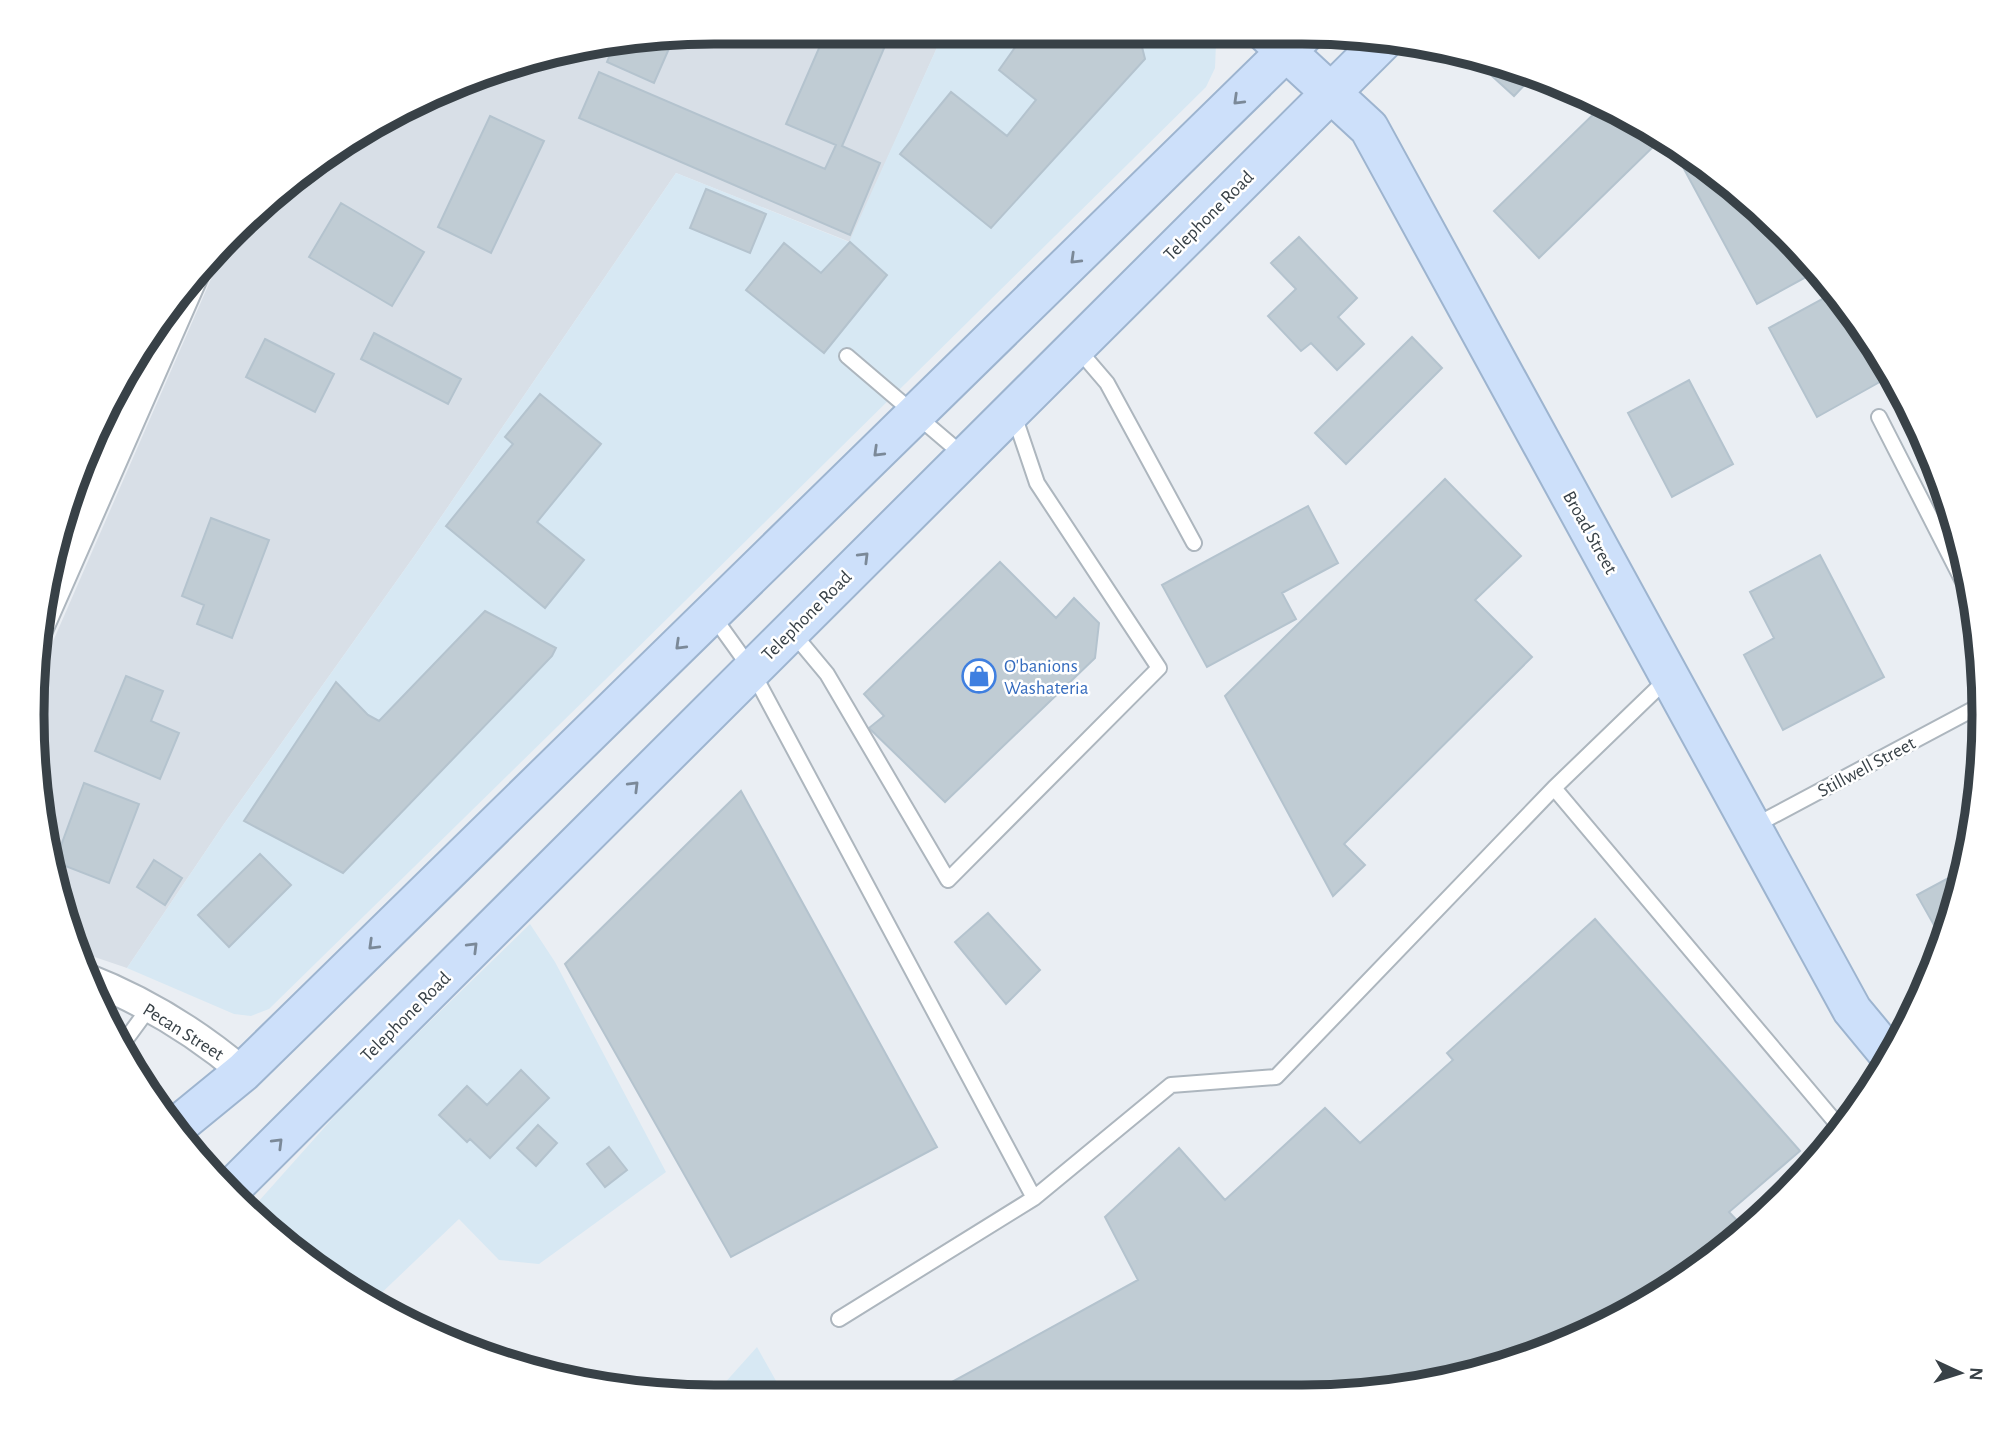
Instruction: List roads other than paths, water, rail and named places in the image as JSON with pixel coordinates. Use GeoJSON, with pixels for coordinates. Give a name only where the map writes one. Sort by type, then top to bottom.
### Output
{"type":"FeatureCollection","features":[{"type":"Feature","properties":{"kind":"main road"},"geometry":{"type":"LineString","coordinates":[[182,1122],[243,1072],[916,414],[1280,44]]}},
{"type":"Feature","properties":{"kind":"main road","name":"Broad Street"},"geometry":{"type":"LineString","coordinates":[[1291,44],[1331,93],[1368,128],[1852,1010],[1883,1048]]}},
{"type":"Feature","properties":{"kind":"main road","name":"Telephone Road"},"geometry":{"type":"LineString","coordinates":[[236,1184],[1376,48]]}},
{"type":"Feature","properties":{"kind":"main road"},"geometry":{"type":"LineString","coordinates":[[193,1137],[243,1072]]}},
{"type":"Feature","properties":{"kind":"street"},"geometry":{"type":"LineString","coordinates":[[56,588],[178,312]]}},
{"type":"Feature","properties":{"kind":"street","name":"Pecan Street"},"geometry":{"type":"LineString","coordinates":[[101,983],[149,1008],[213,1047],[243,1072]]}},
{"type":"Feature","properties":{"kind":"lane"},"geometry":{"type":"LineString","coordinates":[[1076,347],[1108,383],[1194,543]]}},
{"type":"Feature","properties":{"kind":"lane"},"geometry":{"type":"LineString","coordinates":[[847,356],[965,457]]}},
{"type":"Feature","properties":{"kind":"lane"},"geometry":{"type":"LineString","coordinates":[[790,629],[827,674],[948,880],[1159,668],[1037,482],[1013,410]]}},
{"type":"Feature","properties":{"kind":"lane"},"geometry":{"type":"LineString","coordinates":[[1879,417],[1955,565]]}},
{"type":"Feature","properties":{"kind":"lane"},"geometry":{"type":"LineString","coordinates":[[712,614],[751,669],[1034,1198]]}},
{"type":"Feature","properties":{"kind":"lane"},"geometry":{"type":"LineString","coordinates":[[839,1319],[1034,1198],[1171,1085],[1276,1077],[1554,788],[1670,676]]}},
{"type":"Feature","properties":{"kind":"lane","name":"Stillwell Street"},"geometry":{"type":"LineString","coordinates":[[1751,827],[1972,710]]}},
{"type":"Feature","properties":{"kind":"lane"},"geometry":{"type":"LineString","coordinates":[[1554,788],[1835,1122]]}},
{"type":"Feature","properties":{"kind":"lane"},"geometry":{"type":"LineString","coordinates":[[127,1038],[149,1008]]}},
{"type":"Feature","properties":{"kind":"place","name":"O'banions Washateria"},"geometry":{"type":"Point","coordinates":[979,676]}}]}
